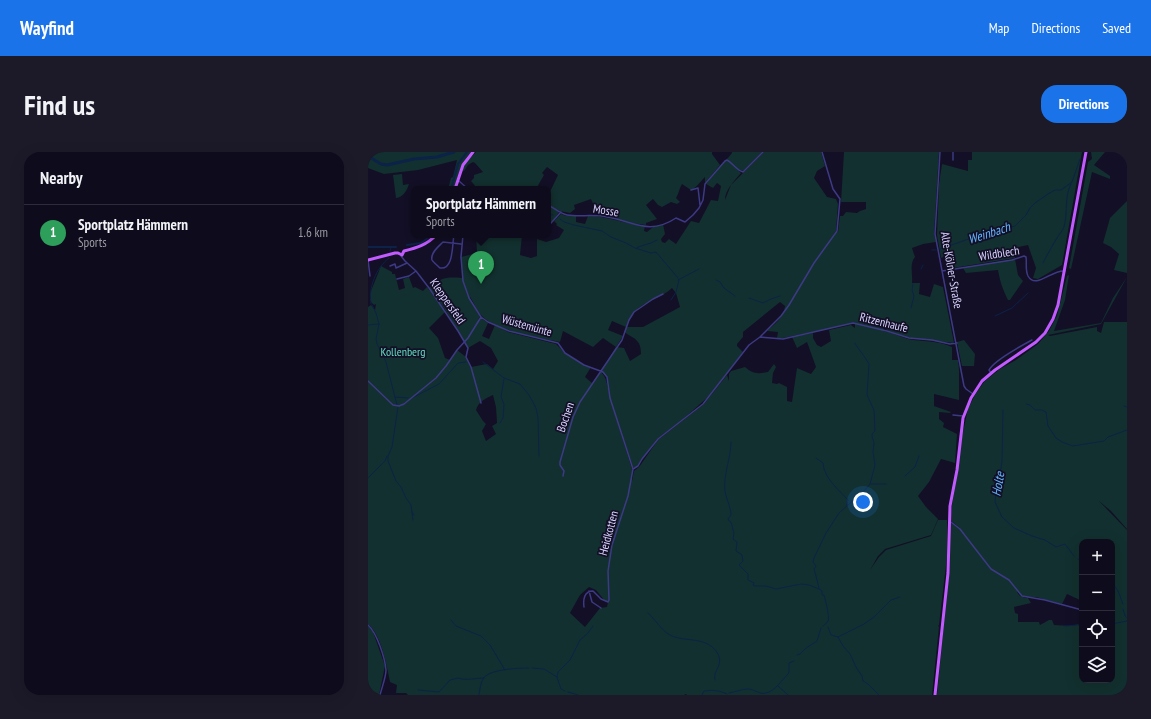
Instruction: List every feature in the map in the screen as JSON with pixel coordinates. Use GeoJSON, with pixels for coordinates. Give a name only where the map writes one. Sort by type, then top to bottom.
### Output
{"type":"FeatureCollection","features":[{"type":"Feature","properties":{"kind":"main road"},"geometry":{"type":"LineString","coordinates":[[456,186],[465,160],[473,152]]}},
{"type":"Feature","properties":{"kind":"main road"},"geometry":{"type":"LineString","coordinates":[[935,695],[948,573],[950,506],[956,475],[963,416],[973,394],[982,382],[991,373],[1028,348],[1044,333],[1051,322],[1056,310],[1065,271],[1086,152]]}},
{"type":"Feature","properties":{"kind":"main road"},"geometry":{"type":"LineString","coordinates":[[368,260],[400,254],[400,249],[404,252],[422,246],[432,238]]}},
{"type":"Feature","properties":{"kind":"street"},"geometry":{"type":"LineString","coordinates":[[700,205],[705,185],[725,160],[729,161],[738,170],[743,172],[763,152]]}},
{"type":"Feature","properties":{"kind":"street"},"geometry":{"type":"LineString","coordinates":[[663,294],[634,312],[626,327],[622,340],[612,352],[601,371],[607,377],[610,398],[633,469],[638,466],[658,439],[703,404],[749,345],[760,337],[781,316],[790,305],[814,263],[836,231],[840,199],[833,189],[822,152]]}},
{"type":"Feature","properties":{"kind":"street","name":"Alte-Kölner-Straße"},"geometry":{"type":"LineString","coordinates":[[940,152],[935,234],[965,388],[973,394]]}},
{"type":"Feature","properties":{"kind":"street"},"geometry":{"type":"LineString","coordinates":[[953,152],[953,160]]}},
{"type":"Feature","properties":{"kind":"street"},"geometry":{"type":"LineString","coordinates":[[457,180],[464,186]]}},
{"type":"Feature","properties":{"kind":"street"},"geometry":{"type":"LineString","coordinates":[[691,190],[698,188],[700,205]]}},
{"type":"Feature","properties":{"kind":"street","name":"Mosse"},"geometry":{"type":"LineString","coordinates":[[551,206],[566,215],[608,217],[627,223],[650,227],[663,224],[676,218],[685,222],[693,215],[700,205]]}},
{"type":"Feature","properties":{"kind":"street"},"geometry":{"type":"LineString","coordinates":[[551,223],[560,212]]}},
{"type":"Feature","properties":{"kind":"street"},"geometry":{"type":"LineString","coordinates":[[453,238],[452,244],[452,254],[448,266],[440,268],[432,260],[436,249],[443,242],[452,244],[461,244]]}},
{"type":"Feature","properties":{"kind":"street","name":"Wüstemünte"},"geometry":{"type":"LineString","coordinates":[[462,238],[461,257],[465,288],[469,298],[481,317],[488,322],[509,331],[558,343],[565,352],[584,365],[601,371]]}},
{"type":"Feature","properties":{"kind":"street","name":"Kleppersfeld"},"geometry":{"type":"LineString","coordinates":[[400,254],[416,271],[464,342]]}},
{"type":"Feature","properties":{"kind":"street","name":"Wildblech"},"geometry":{"type":"LineString","coordinates":[[941,271],[1012,260],[1024,256],[1027,260],[1027,274],[1030,279],[1036,281],[1042,280],[1055,272],[1065,271]]}},
{"type":"Feature","properties":{"kind":"street"},"geometry":{"type":"LineString","coordinates":[[368,260],[370,276]]}},
{"type":"Feature","properties":{"kind":"street"},"geometry":{"type":"LineString","coordinates":[[390,266],[395,264],[396,268],[407,263]]}},
{"type":"Feature","properties":{"kind":"street"},"geometry":{"type":"LineString","coordinates":[[397,280],[409,276],[416,271]]}},
{"type":"Feature","properties":{"kind":"street","name":"Kleppersfeld"},"geometry":{"type":"LineString","coordinates":[[368,381],[390,403],[399,406],[436,378],[481,317]]}},
{"type":"Feature","properties":{"kind":"street","name":"Ritzenhaufe"},"geometry":{"type":"LineString","coordinates":[[760,337],[783,339],[853,323],[909,338],[932,340],[950,344],[957,343]]}},
{"type":"Feature","properties":{"kind":"street"},"geometry":{"type":"LineString","coordinates":[[991,373],[989,370],[991,367],[1003,357],[1032,340]]}},
{"type":"Feature","properties":{"kind":"street"},"geometry":{"type":"LineString","coordinates":[[464,342],[468,348],[466,357],[471,367],[481,403]]}},
{"type":"Feature","properties":{"kind":"street","name":"Bochen"},"geometry":{"type":"LineString","coordinates":[[563,476],[564,470],[560,465],[560,462],[575,410],[601,371]]}},
{"type":"Feature","properties":{"kind":"street"},"geometry":{"type":"LineString","coordinates":[[953,415],[963,416]]}},
{"type":"Feature","properties":{"kind":"street","name":"Heidkotten"},"geometry":{"type":"LineString","coordinates":[[589,591],[593,591],[606,602],[609,600],[608,571],[612,545],[628,496],[633,469]]}},
{"type":"Feature","properties":{"kind":"street"},"geometry":{"type":"LineString","coordinates":[[949,521],[960,529],[991,569],[1009,580],[1022,596],[1045,600],[1079,609]]}},
{"type":"Feature","properties":{"kind":"street"},"geometry":{"type":"LineString","coordinates":[[584,608],[584,600],[589,591]]}},
{"type":"Feature","properties":{"kind":"street"},"geometry":{"type":"LineString","coordinates":[[589,591],[592,602],[601,608]]}},
{"type":"Feature","properties":{"kind":"street"},"geometry":{"type":"LineString","coordinates":[[368,625],[372,629],[377,640],[386,670],[380,695]]}},
{"type":"Feature","properties":{"kind":"green space"},"geometry":{"type":"Polygon","coordinates":[[[368,152],[471,152],[462,165],[455,186],[449,186],[451,178],[453,177],[457,160],[418,170],[384,174],[368,168],[368,152]]]}},
{"type":"Feature","properties":{"kind":"green space"},"geometry":{"type":"Polygon","coordinates":[[[476,152],[712,152],[720,165],[705,183],[705,177],[691,190],[682,184],[676,198],[680,202],[677,204],[671,202],[662,207],[653,199],[646,205],[657,219],[646,223],[646,225],[631,223],[608,216],[609,210],[595,208],[591,199],[574,205],[575,209],[570,213],[551,207],[551,190],[558,175],[547,167],[542,173],[544,175],[538,186],[475,186],[471,181],[474,178],[474,175],[483,172],[473,162],[468,165],[464,171],[462,170],[467,161],[476,152]]]}},
{"type":"Feature","properties":{"kind":"green space"},"geometry":{"type":"Polygon","coordinates":[[[732,152],[762,152],[743,171],[738,169],[727,159],[732,152]]]}},
{"type":"Feature","properties":{"kind":"green space","name":"Kollenberg"},"geometry":{"type":"Polygon","coordinates":[[[764,152],[821,152],[825,166],[817,171],[814,178],[827,197],[836,199],[838,204],[836,231],[825,247],[836,232],[838,232],[840,216],[843,216],[846,212],[857,213],[866,209],[866,202],[841,202],[844,152],[939,152],[934,234],[936,242],[923,244],[912,248],[915,257],[912,263],[912,283],[920,283],[919,294],[930,297],[934,284],[943,287],[954,343],[909,338],[887,330],[883,325],[884,331],[905,338],[935,342],[952,347],[952,360],[958,360],[959,400],[934,394],[934,406],[951,412],[939,412],[939,419],[944,423],[943,427],[957,434],[955,463],[941,459],[929,482],[918,496],[938,519],[931,535],[885,549],[878,556],[870,570],[886,550],[931,536],[938,520],[947,520],[947,557],[938,626],[932,695],[408,695],[406,693],[396,693],[397,685],[390,682],[380,643],[373,629],[368,624],[368,307],[371,305],[375,310],[376,304],[374,305],[371,302],[371,291],[381,266],[392,272],[392,274],[395,274],[399,290],[405,288],[403,279],[409,277],[413,288],[415,287],[423,291],[427,287],[445,312],[429,328],[438,338],[445,358],[450,360],[457,350],[466,357],[471,367],[487,364],[493,369],[498,361],[491,348],[480,341],[468,348],[446,311],[429,288],[444,278],[463,278],[461,257],[477,253],[476,238],[522,238],[520,255],[531,258],[537,256],[537,239],[546,242],[559,238],[564,230],[556,225],[557,224],[554,221],[561,214],[566,216],[576,216],[576,222],[585,224],[588,216],[603,217],[645,226],[644,231],[647,232],[653,227],[663,224],[665,234],[661,239],[662,242],[665,243],[669,239],[676,244],[691,221],[699,223],[711,200],[718,201],[721,186],[717,183],[713,188],[706,184],[725,161],[729,161],[741,173],[733,182],[728,189],[725,200],[731,185],[764,152]],[[672,288],[638,308],[634,312],[626,327],[643,327],[680,307],[676,293],[672,288]],[[470,297],[469,298],[480,316],[478,320],[481,318],[488,323],[482,336],[489,339],[495,325],[508,332],[556,344],[565,353],[584,365],[591,367],[585,377],[592,383],[601,372],[606,379],[609,393],[607,377],[601,371],[616,347],[603,338],[593,347],[563,331],[560,342],[530,336],[488,321],[477,309],[470,297]],[[780,302],[743,332],[743,337],[737,346],[743,352],[709,396],[682,420],[657,439],[637,467],[633,467],[612,405],[632,469],[632,481],[634,471],[639,467],[658,440],[704,404],[727,375],[729,381],[729,374],[731,371],[745,367],[753,372],[764,373],[768,372],[774,364],[776,367],[773,373],[772,383],[779,383],[787,387],[787,401],[792,402],[797,368],[811,374],[816,367],[807,342],[797,348],[792,337],[813,333],[813,338],[817,345],[821,347],[831,341],[829,330],[851,325],[855,328],[855,323],[777,338],[778,332],[767,331],[783,314],[785,306],[780,302]],[[612,321],[608,330],[623,336],[616,347],[624,348],[630,361],[641,354],[639,343],[637,340],[624,332],[626,327],[612,321]],[[493,395],[480,403],[476,410],[486,424],[482,431],[486,441],[496,434],[492,426],[497,423],[496,407],[493,395]],[[589,587],[580,595],[570,613],[585,627],[600,608],[607,607],[608,602],[605,601],[596,590],[589,587]]]}},
{"type":"Feature","properties":{"kind":"green space"},"geometry":{"type":"Polygon","coordinates":[[[972,152],[1082,152],[1062,265],[1038,279],[1033,278],[1036,268],[1028,245],[1013,248],[1015,258],[953,268],[950,254],[941,258],[937,235],[939,184],[942,164],[968,171],[968,160],[972,160],[972,152]]]}},
{"type":"Feature","properties":{"kind":"green space"},"geometry":{"type":"Polygon","coordinates":[[[1091,152],[1105,152],[1094,165],[1110,176],[1110,179],[1092,172],[1071,269],[1069,268],[1088,162],[1092,159],[1091,152]]]}},
{"type":"Feature","properties":{"kind":"green space"},"geometry":{"type":"Polygon","coordinates":[[[402,174],[403,185],[409,184],[404,193],[396,198],[393,175],[402,174]]]}},
{"type":"Feature","properties":{"kind":"green space"},"geometry":{"type":"Polygon","coordinates":[[[1127,201],[1127,273],[1114,270],[1119,254],[1111,247],[1103,243],[1110,218],[1127,201]]]}},
{"type":"Feature","properties":{"kind":"green space"},"geometry":{"type":"Polygon","coordinates":[[[551,207],[559,212],[551,222],[551,207]]]}},
{"type":"Feature","properties":{"kind":"green space"},"geometry":{"type":"Polygon","coordinates":[[[1015,259],[1018,275],[1023,281],[1010,300],[1008,300],[1003,289],[998,270],[966,273],[963,268],[1015,259]]]}},
{"type":"Feature","properties":{"kind":"green space"},"geometry":{"type":"Polygon","coordinates":[[[1069,275],[1065,300],[1054,331],[1101,323],[1113,298],[1127,277],[1101,324],[1048,335],[1050,336],[1097,327],[1097,331],[1101,333],[1104,322],[1127,322],[1127,529],[1111,511],[1099,501],[1127,530],[1127,695],[937,695],[949,571],[950,522],[960,528],[950,520],[961,441],[968,409],[984,382],[1000,369],[1016,360],[1038,344],[1049,331],[1057,316],[1067,276],[1069,275]],[[1079,539],[1079,600],[1067,594],[1062,604],[1036,597],[1024,597],[1017,591],[1018,594],[1024,598],[1028,598],[1031,603],[1014,607],[1015,613],[1018,614],[1018,622],[1039,622],[1040,625],[1052,620],[1054,625],[1071,626],[1078,624],[1079,683],[1115,683],[1115,539],[1079,539]]]}},
{"type":"Feature","properties":{"kind":"green space"},"geometry":{"type":"Polygon","coordinates":[[[964,340],[975,354],[974,366],[962,366],[957,342],[964,340]]]}},
{"type":"Feature","properties":{"kind":"green space"},"geometry":{"type":"Polygon","coordinates":[[[368,626],[373,632],[385,666],[379,695],[368,695],[368,626]]]}},
{"type":"Feature","properties":{"kind":"waterway"},"geometry":{"type":"LineString","coordinates":[[368,156],[381,164],[387,165],[414,159],[437,157],[454,152]]}},
{"type":"Feature","properties":{"kind":"waterway"},"geometry":{"type":"LineString","coordinates":[[452,186],[458,164],[467,152]]}},
{"type":"Feature","properties":{"kind":"waterway","name":"Weinbach"},"geometry":{"type":"LineString","coordinates":[[940,249],[983,234],[1015,226],[1035,203],[1055,190],[1061,190],[1072,182],[1080,159]]}},
{"type":"Feature","properties":{"kind":"waterway"},"geometry":{"type":"LineString","coordinates":[[1043,263],[1064,227],[1067,200],[1071,184]]}},
{"type":"Feature","properties":{"kind":"waterway"},"geometry":{"type":"LineString","coordinates":[[560,219],[574,225],[602,231],[611,237],[635,248],[651,253],[656,252],[678,278]]}},
{"type":"Feature","properties":{"kind":"waterway"},"geometry":{"type":"LineString","coordinates":[[407,245],[421,243],[428,238]]}},
{"type":"Feature","properties":{"kind":"waterway"},"geometry":{"type":"LineString","coordinates":[[637,248],[657,240]]}},
{"type":"Feature","properties":{"kind":"waterway"},"geometry":{"type":"LineString","coordinates":[[368,247],[396,247]]}},
{"type":"Feature","properties":{"kind":"waterway"},"geometry":{"type":"LineString","coordinates":[[390,251],[391,247]]}},
{"type":"Feature","properties":{"kind":"waterway"},"geometry":{"type":"LineString","coordinates":[[371,304],[370,298],[374,279],[380,267],[389,258]]}},
{"type":"Feature","properties":{"kind":"waterway","name":"Weinbach"},"geometry":{"type":"LineString","coordinates":[[921,269],[923,265]]}},
{"type":"Feature","properties":{"kind":"waterway"},"geometry":{"type":"LineString","coordinates":[[678,280],[699,269]]}},
{"type":"Feature","properties":{"kind":"waterway"},"geometry":{"type":"LineString","coordinates":[[671,300],[676,292],[679,280]]}},
{"type":"Feature","properties":{"kind":"waterway"},"geometry":{"type":"LineString","coordinates":[[716,280],[735,296]]}},
{"type":"Feature","properties":{"kind":"waterway","name":"Weinbach"},"geometry":{"type":"LineString","coordinates":[[911,308],[914,296],[912,290],[913,284]]}},
{"type":"Feature","properties":{"kind":"waterway"},"geometry":{"type":"LineString","coordinates":[[995,316],[1012,308],[1028,293]]}},
{"type":"Feature","properties":{"kind":"waterway"},"geometry":{"type":"LineString","coordinates":[[749,298],[763,303],[780,296]]}},
{"type":"Feature","properties":{"kind":"waterway"},"geometry":{"type":"LineString","coordinates":[[372,305],[379,324],[376,339],[377,344],[386,362],[397,405]]}},
{"type":"Feature","properties":{"kind":"waterway"},"geometry":{"type":"LineString","coordinates":[[368,325],[379,324]]}},
{"type":"Feature","properties":{"kind":"waterway"},"geometry":{"type":"LineString","coordinates":[[823,626],[828,621],[828,612],[824,595],[822,595],[822,591],[819,589],[814,569],[816,566],[813,562],[814,558],[826,533],[839,513],[870,484],[875,465],[873,452],[874,443],[872,436],[875,431],[874,410],[867,395],[869,364],[855,343]]}},
{"type":"Feature","properties":{"kind":"waterway"},"geometry":{"type":"LineString","coordinates":[[412,398],[439,384],[458,363],[466,362]]}},
{"type":"Feature","properties":{"kind":"waterway"},"geometry":{"type":"LineString","coordinates":[[483,362],[504,378],[520,384],[529,395],[536,408],[538,418],[539,456]]}},
{"type":"Feature","properties":{"kind":"waterway"},"geometry":{"type":"LineString","coordinates":[[500,423],[503,418],[504,404],[501,397],[504,379]]}},
{"type":"Feature","properties":{"kind":"waterway"},"geometry":{"type":"LineString","coordinates":[[395,397],[408,398]]}},
{"type":"Feature","properties":{"kind":"waterway"},"geometry":{"type":"LineString","coordinates":[[1026,404],[1030,405],[1035,410],[1042,410],[1046,412],[1048,426],[1056,438],[1073,446],[1104,441],[1108,437],[1127,430]]}},
{"type":"Feature","properties":{"kind":"waterway"},"geometry":{"type":"LineString","coordinates":[[398,407],[392,447],[388,456],[388,461],[396,481],[411,505],[414,515]]}},
{"type":"Feature","properties":{"kind":"waterway","name":"Holte"},"geometry":{"type":"LineString","coordinates":[[1003,410],[1002,461],[1001,469],[998,473],[995,502],[1002,517],[1014,528],[1045,540],[1056,547],[1065,544],[1074,556]]}},
{"type":"Feature","properties":{"kind":"waterway"},"geometry":{"type":"LineString","coordinates":[[731,442],[725,479],[725,491],[731,512],[728,519],[731,522],[734,533],[733,539],[737,542],[736,551],[742,555],[743,561],[739,565],[748,574],[748,580],[754,583],[753,585],[755,586],[766,586],[776,589],[801,584],[819,589]]}},
{"type":"Feature","properties":{"kind":"waterway"},"geometry":{"type":"LineString","coordinates":[[368,478],[385,461],[387,456]]}},
{"type":"Feature","properties":{"kind":"waterway"},"geometry":{"type":"LineString","coordinates":[[905,476],[915,467],[919,456]]}},
{"type":"Feature","properties":{"kind":"waterway"},"geometry":{"type":"LineString","coordinates":[[816,458],[823,463],[826,474],[848,500],[847,505]]}},
{"type":"Feature","properties":{"kind":"waterway"},"geometry":{"type":"LineString","coordinates":[[870,484],[886,484]]}},
{"type":"Feature","properties":{"kind":"waterway"},"geometry":{"type":"LineString","coordinates":[[412,512],[413,520]]}},
{"type":"Feature","properties":{"kind":"waterway","name":"Holte"},"geometry":{"type":"LineString","coordinates":[[1115,586],[1123,604]]}},
{"type":"Feature","properties":{"kind":"waterway"},"geometry":{"type":"LineString","coordinates":[[838,637],[864,624],[874,617],[891,600],[900,597]]}},
{"type":"Feature","properties":{"kind":"waterway","name":"Holte"},"geometry":{"type":"LineString","coordinates":[[1123,609],[1127,618]]}},
{"type":"Feature","properties":{"kind":"waterway"},"geometry":{"type":"LineString","coordinates":[[648,613],[670,635],[702,642],[713,648],[718,654],[720,662],[715,674],[715,680]]}},
{"type":"Feature","properties":{"kind":"waterway"},"geometry":{"type":"LineString","coordinates":[[451,620],[456,626],[481,636],[490,645],[505,670]]}},
{"type":"Feature","properties":{"kind":"waterway"},"geometry":{"type":"LineString","coordinates":[[1115,623],[1127,621]]}},
{"type":"Feature","properties":{"kind":"waterway"},"geometry":{"type":"LineString","coordinates":[[1064,626],[1078,625]]}},
{"type":"Feature","properties":{"kind":"waterway"},"geometry":{"type":"LineString","coordinates":[[557,677],[558,672],[570,660],[580,640],[593,626]]}},
{"type":"Feature","properties":{"kind":"waterway"},"geometry":{"type":"LineString","coordinates":[[828,627],[831,635],[838,637],[850,654],[862,676],[863,681],[879,695]]}},
{"type":"Feature","properties":{"kind":"waterway"},"geometry":{"type":"LineString","coordinates":[[797,655],[817,641],[821,628]]}},
{"type":"Feature","properties":{"kind":"waterway"},"geometry":{"type":"LineString","coordinates":[[729,693],[743,689],[762,693],[769,692],[775,688],[788,674],[789,663],[794,661]]}},
{"type":"Feature","properties":{"kind":"waterway"},"geometry":{"type":"LineString","coordinates":[[479,695],[483,679],[491,673],[518,668],[529,668]]}},
{"type":"Feature","properties":{"kind":"waterway"},"geometry":{"type":"LineString","coordinates":[[532,668],[544,669],[557,677],[561,689],[565,691]]}},
{"type":"Feature","properties":{"kind":"waterway"},"geometry":{"type":"LineString","coordinates":[[418,690],[439,692],[450,680],[458,678],[484,678]]}},
{"type":"Feature","properties":{"kind":"waterway"},"geometry":{"type":"LineString","coordinates":[[778,686],[788,695]]}},
{"type":"Feature","properties":{"kind":"waterway"},"geometry":{"type":"LineString","coordinates":[[702,695],[704,691],[710,690],[727,694]]}},
{"type":"Feature","properties":{"kind":"waterway"},"geometry":{"type":"LineString","coordinates":[[568,692],[578,695]]}},
{"type":"Feature","properties":{"kind":"place","name":"Sportplatz Hämmern"},"geometry":{"type":"Point","coordinates":[481,284]}}]}
